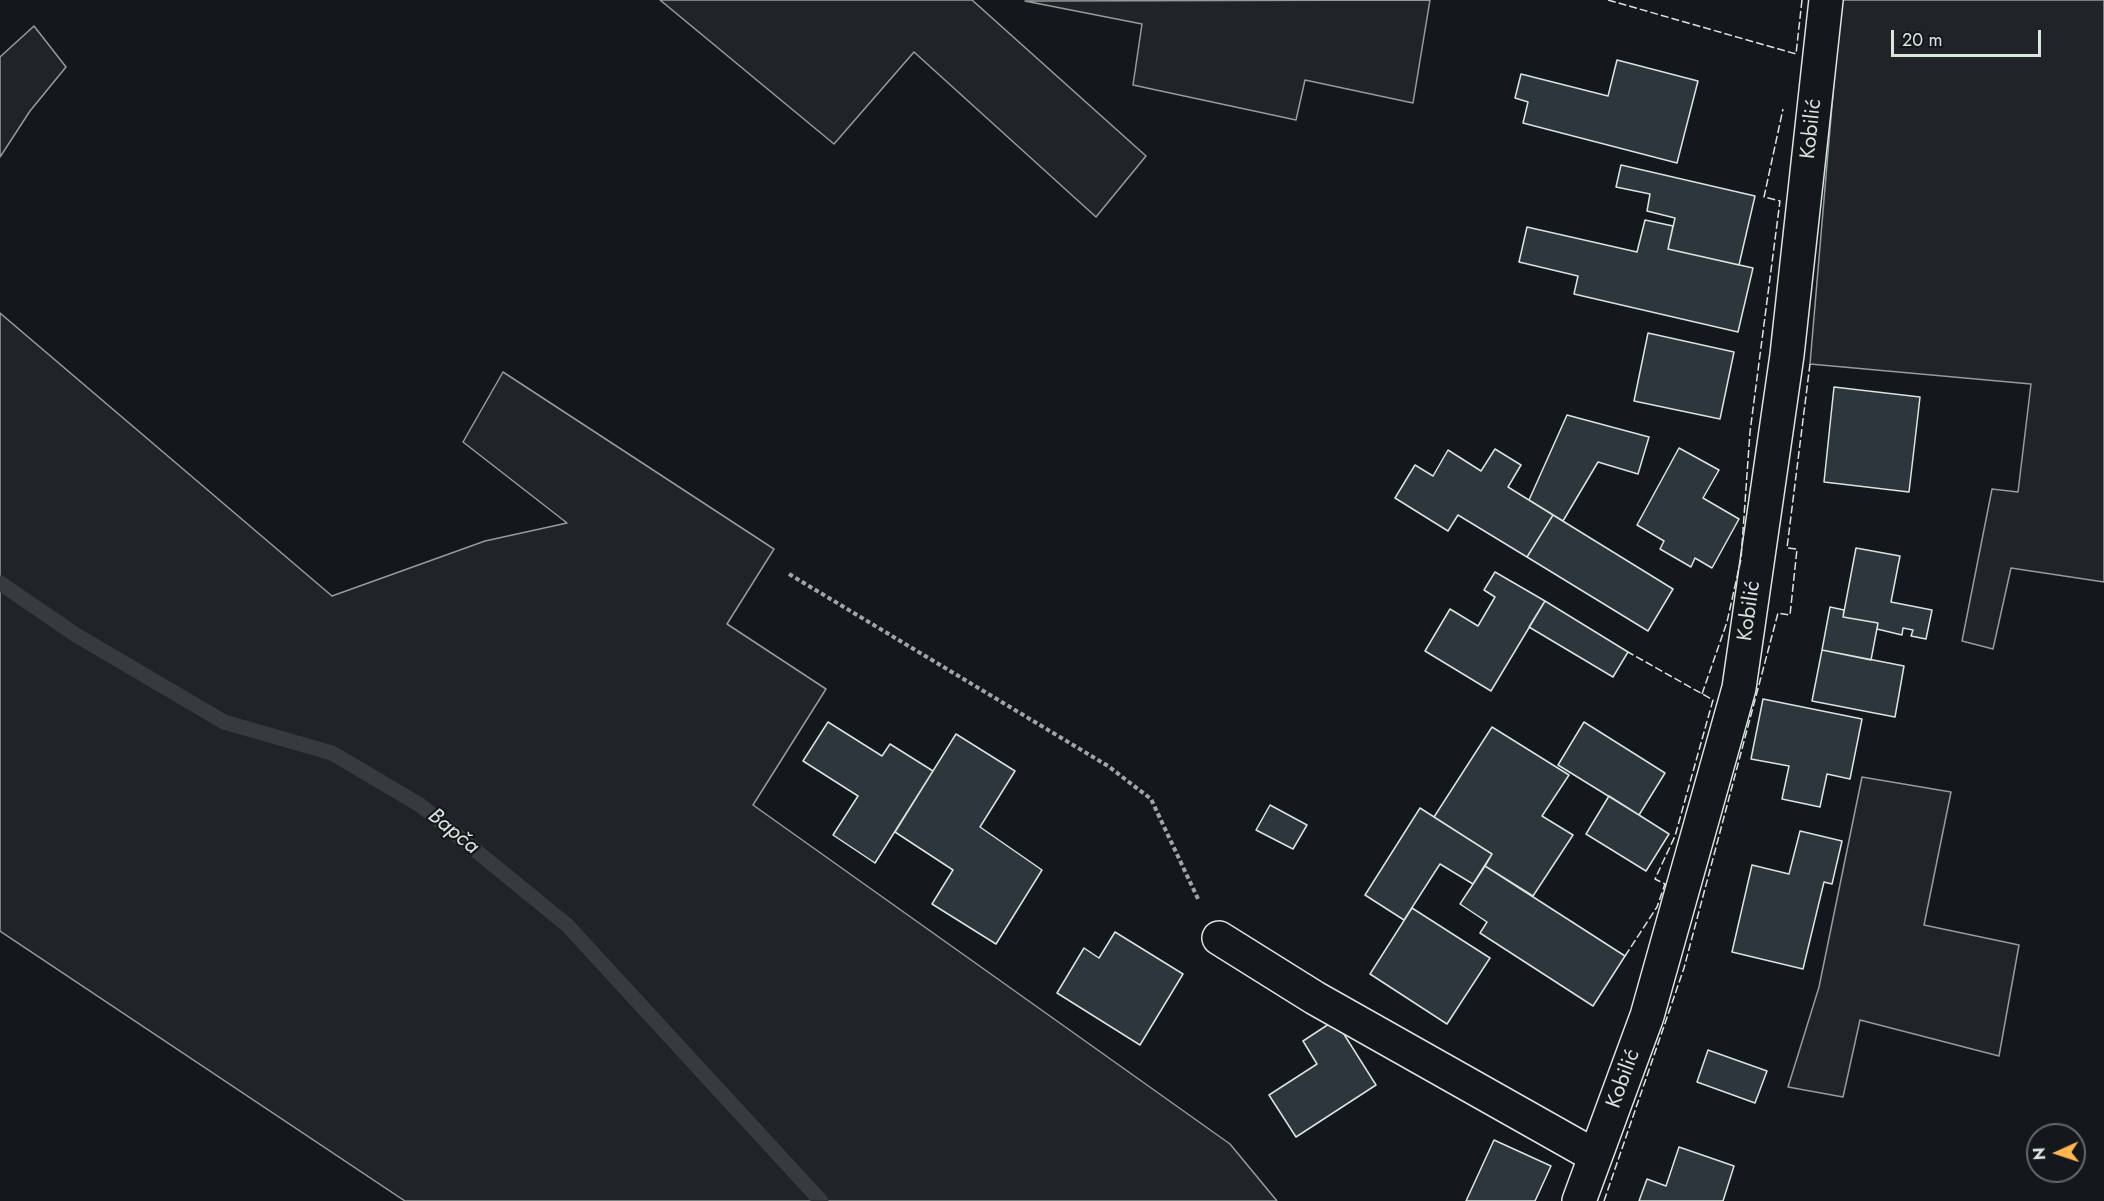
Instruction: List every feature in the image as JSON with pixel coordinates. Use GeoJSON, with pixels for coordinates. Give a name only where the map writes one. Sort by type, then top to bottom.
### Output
{"type":"FeatureCollection","features":[{"type":"Feature","properties":{"kind":"street","name":"Kobilić"},"geometry":{"type":"LineString","coordinates":[[1579,1201],[1647,1016],[1740,688],[1787,355],[1826,0]]}},
{"type":"Feature","properties":{"kind":"street"},"geometry":{"type":"LineString","coordinates":[[1219,938],[1315,998],[1595,1156]]}},
{"type":"Feature","properties":{"kind":"path"},"geometry":{"type":"LineString","coordinates":[[789,574],[1108,766],[1151,799],[1189,883],[1219,938]]}},
{"type":"Feature","properties":{"kind":"shaded area"},"geometry":{"type":"Polygon","coordinates":[[[660,0],[972,0],[1146,156],[1096,217],[914,52],[834,144],[660,0]]]}},
{"type":"Feature","properties":{"kind":"shaded area"},"geometry":{"type":"Polygon","coordinates":[[[1430,0],[1413,103],[1305,80],[1296,120],[1133,85],[1142,24],[1025,1],[1430,0]]]}},
{"type":"Feature","properties":{"kind":"shaded area"},"geometry":{"type":"Polygon","coordinates":[[[1841,0],[2104,0],[2104,582],[2011,568],[1993,649],[1962,641],[1992,489],[2018,492],[2031,384],[1810,364],[1841,0]]]}},
{"type":"Feature","properties":{"kind":"shaded area"},"geometry":{"type":"Polygon","coordinates":[[[34,26],[66,67],[30,111],[0,157],[0,57],[34,26]]]}},
{"type":"Feature","properties":{"kind":"shaded area"},"geometry":{"type":"Polygon","coordinates":[[[0,313],[332,596],[485,541],[567,523],[463,442],[503,372],[774,549],[727,624],[826,689],[753,805],[1230,1144],[1277,1201],[405,1201],[0,931],[0,313]]]}},
{"type":"Feature","properties":{"kind":"shaded area"},"geometry":{"type":"Polygon","coordinates":[[[1862,777],[1951,792],[1924,925],[2019,945],[1999,1056],[1860,1020],[1843,1097],[1788,1087],[1819,987],[1862,777]]]}},
{"type":"Feature","properties":{"kind":"building"},"geometry":{"type":"Polygon","coordinates":[[[1617,60],[1698,81],[1677,163],[1523,123],[1528,102],[1515,98],[1521,74],[1608,96],[1617,60]]]}},
{"type":"Feature","properties":{"kind":"building"},"geometry":{"type":"Polygon","coordinates":[[[1621,165],[1755,196],[1739,265],[1668,249],[1675,218],[1647,211],[1650,194],[1616,187],[1621,165]]]}},
{"type":"Feature","properties":{"kind":"building"},"geometry":{"type":"Polygon","coordinates":[[[1645,220],[1673,226],[1668,249],[1753,268],[1738,332],[1574,294],[1578,276],[1519,262],[1527,227],[1637,252],[1645,220]]]}},
{"type":"Feature","properties":{"kind":"building"},"geometry":{"type":"Polygon","coordinates":[[[1648,333],[1734,352],[1720,419],[1634,401],[1648,333]]]}},
{"type":"Feature","properties":{"kind":"building"},"geometry":{"type":"Polygon","coordinates":[[[1834,387],[1920,397],[1909,492],[1824,482],[1834,387]]]}},
{"type":"Feature","properties":{"kind":"building"},"geometry":{"type":"Polygon","coordinates":[[[1567,415],[1649,437],[1638,474],[1598,462],[1563,521],[1529,500],[1567,415]]]}},
{"type":"Feature","properties":{"kind":"building"},"geometry":{"type":"Polygon","coordinates":[[[1679,448],[1719,470],[1703,498],[1739,519],[1712,568],[1695,558],[1691,567],[1660,549],[1664,541],[1637,525],[1679,448]]]}},
{"type":"Feature","properties":{"kind":"building"},"geometry":{"type":"Polygon","coordinates":[[[1495,449],[1521,465],[1508,487],[1553,515],[1527,557],[1458,515],[1448,531],[1395,498],[1415,465],[1433,476],[1448,450],[1481,471],[1495,449]]]}},
{"type":"Feature","properties":{"kind":"building"},"geometry":{"type":"Polygon","coordinates":[[[1553,515],[1673,589],[1648,631],[1527,557],[1553,515]]]}},
{"type":"Feature","properties":{"kind":"building"},"geometry":{"type":"Polygon","coordinates":[[[1856,548],[1900,556],[1891,602],[1932,610],[1926,639],[1911,636],[1913,630],[1903,628],[1902,635],[1877,629],[1878,623],[1843,617],[1856,548]]]}},
{"type":"Feature","properties":{"kind":"building"},"geometry":{"type":"Polygon","coordinates":[[[1495,572],[1545,601],[1491,691],[1425,651],[1450,609],[1478,626],[1495,597],[1484,590],[1495,572]]]}},
{"type":"Feature","properties":{"kind":"building"},"geometry":{"type":"Polygon","coordinates":[[[1545,601],[1628,652],[1613,677],[1529,627],[1545,601]]]}},
{"type":"Feature","properties":{"kind":"building"},"geometry":{"type":"Polygon","coordinates":[[[1830,607],[1844,610],[1843,617],[1878,623],[1871,660],[1822,650],[1830,607]]]}},
{"type":"Feature","properties":{"kind":"building"},"geometry":{"type":"Polygon","coordinates":[[[1822,650],[1904,666],[1895,717],[1812,701],[1822,650]]]}},
{"type":"Feature","properties":{"kind":"building"},"geometry":{"type":"Polygon","coordinates":[[[1763,699],[1862,719],[1850,779],[1827,774],[1820,807],[1782,799],[1789,766],[1751,759],[1763,699]]]}},
{"type":"Feature","properties":{"kind":"building"},"geometry":{"type":"Polygon","coordinates":[[[828,722],[882,756],[890,744],[933,771],[875,863],[833,835],[858,796],[803,761],[828,722]]]}},
{"type":"Feature","properties":{"kind":"building"},"geometry":{"type":"Polygon","coordinates":[[[1584,722],[1665,773],[1639,815],[1558,765],[1584,722]]]}},
{"type":"Feature","properties":{"kind":"building"},"geometry":{"type":"Polygon","coordinates":[[[1492,727],[1569,775],[1542,816],[1573,835],[1533,896],[1485,866],[1492,854],[1434,817],[1492,727]]]}},
{"type":"Feature","properties":{"kind":"building"},"geometry":{"type":"Polygon","coordinates":[[[956,734],[1015,771],[980,827],[1042,870],[996,944],[932,904],[953,870],[895,832],[956,734]]]}},
{"type":"Feature","properties":{"kind":"building"},"geometry":{"type":"Polygon","coordinates":[[[1609,796],[1669,834],[1646,871],[1586,834],[1609,796]]]}},
{"type":"Feature","properties":{"kind":"building"},"geometry":{"type":"Polygon","coordinates":[[[1270,805],[1307,825],[1293,849],[1256,830],[1270,805]]]}},
{"type":"Feature","properties":{"kind":"building"},"geometry":{"type":"Polygon","coordinates":[[[1420,808],[1492,854],[1473,884],[1440,864],[1404,920],[1365,895],[1420,808]]]}},
{"type":"Feature","properties":{"kind":"building"},"geometry":{"type":"Polygon","coordinates":[[[1800,831],[1842,841],[1832,884],[1824,882],[1803,969],[1732,952],[1752,865],[1789,874],[1800,831]]]}},
{"type":"Feature","properties":{"kind":"building"},"geometry":{"type":"Polygon","coordinates":[[[1485,866],[1625,956],[1593,1006],[1480,933],[1487,922],[1460,904],[1485,866]]]}},
{"type":"Feature","properties":{"kind":"building"},"geometry":{"type":"Polygon","coordinates":[[[1412,908],[1490,958],[1447,1024],[1370,974],[1412,908]]]}},
{"type":"Feature","properties":{"kind":"building"},"geometry":{"type":"Polygon","coordinates":[[[1115,932],[1183,974],[1140,1045],[1057,993],[1084,948],[1099,958],[1115,932]]]}},
{"type":"Feature","properties":{"kind":"building"},"geometry":{"type":"Polygon","coordinates":[[[1335,1020],[1376,1085],[1296,1137],[1269,1095],[1317,1064],[1303,1041],[1335,1020]]]}},
{"type":"Feature","properties":{"kind":"building"},"geometry":{"type":"Polygon","coordinates":[[[1708,1050],[1767,1071],[1755,1103],[1697,1082],[1708,1050]]]}},
{"type":"Feature","properties":{"kind":"building"},"geometry":{"type":"Polygon","coordinates":[[[1494,1140],[1551,1166],[1535,1201],[1466,1201],[1494,1140]]]}},
{"type":"Feature","properties":{"kind":"building"},"geometry":{"type":"Polygon","coordinates":[[[1679,1147],[1734,1166],[1723,1201],[1639,1201],[1647,1179],[1666,1186],[1679,1147]]]}},
{"type":"Feature","properties":{"kind":"waterway","name":"Bapča"},"geometry":{"type":"LineString","coordinates":[[0,583],[76,635],[224,722],[332,753],[420,805],[567,925],[821,1201]]}},
{"type":"Feature","properties":{"kind":"fence"},"geometry":{"type":"LineString","coordinates":[[1608,0],[1796,54],[1802,0]]}},
{"type":"Feature","properties":{"kind":"fence"},"geometry":{"type":"LineString","coordinates":[[1702,694],[1727,622],[1741,559],[1750,432],[1780,201],[1764,197],[1783,109]]}},
{"type":"Feature","properties":{"kind":"fence"},"geometry":{"type":"LineString","coordinates":[[1604,1201],[1684,968],[1778,613],[1790,615],[1797,549],[1787,548],[1810,364]]}},
{"type":"Feature","properties":{"kind":"fence"},"geometry":{"type":"LineString","coordinates":[[1625,956],[1657,907],[1665,884],[1655,879],[1675,836],[1713,700],[1628,652]]}}]}
